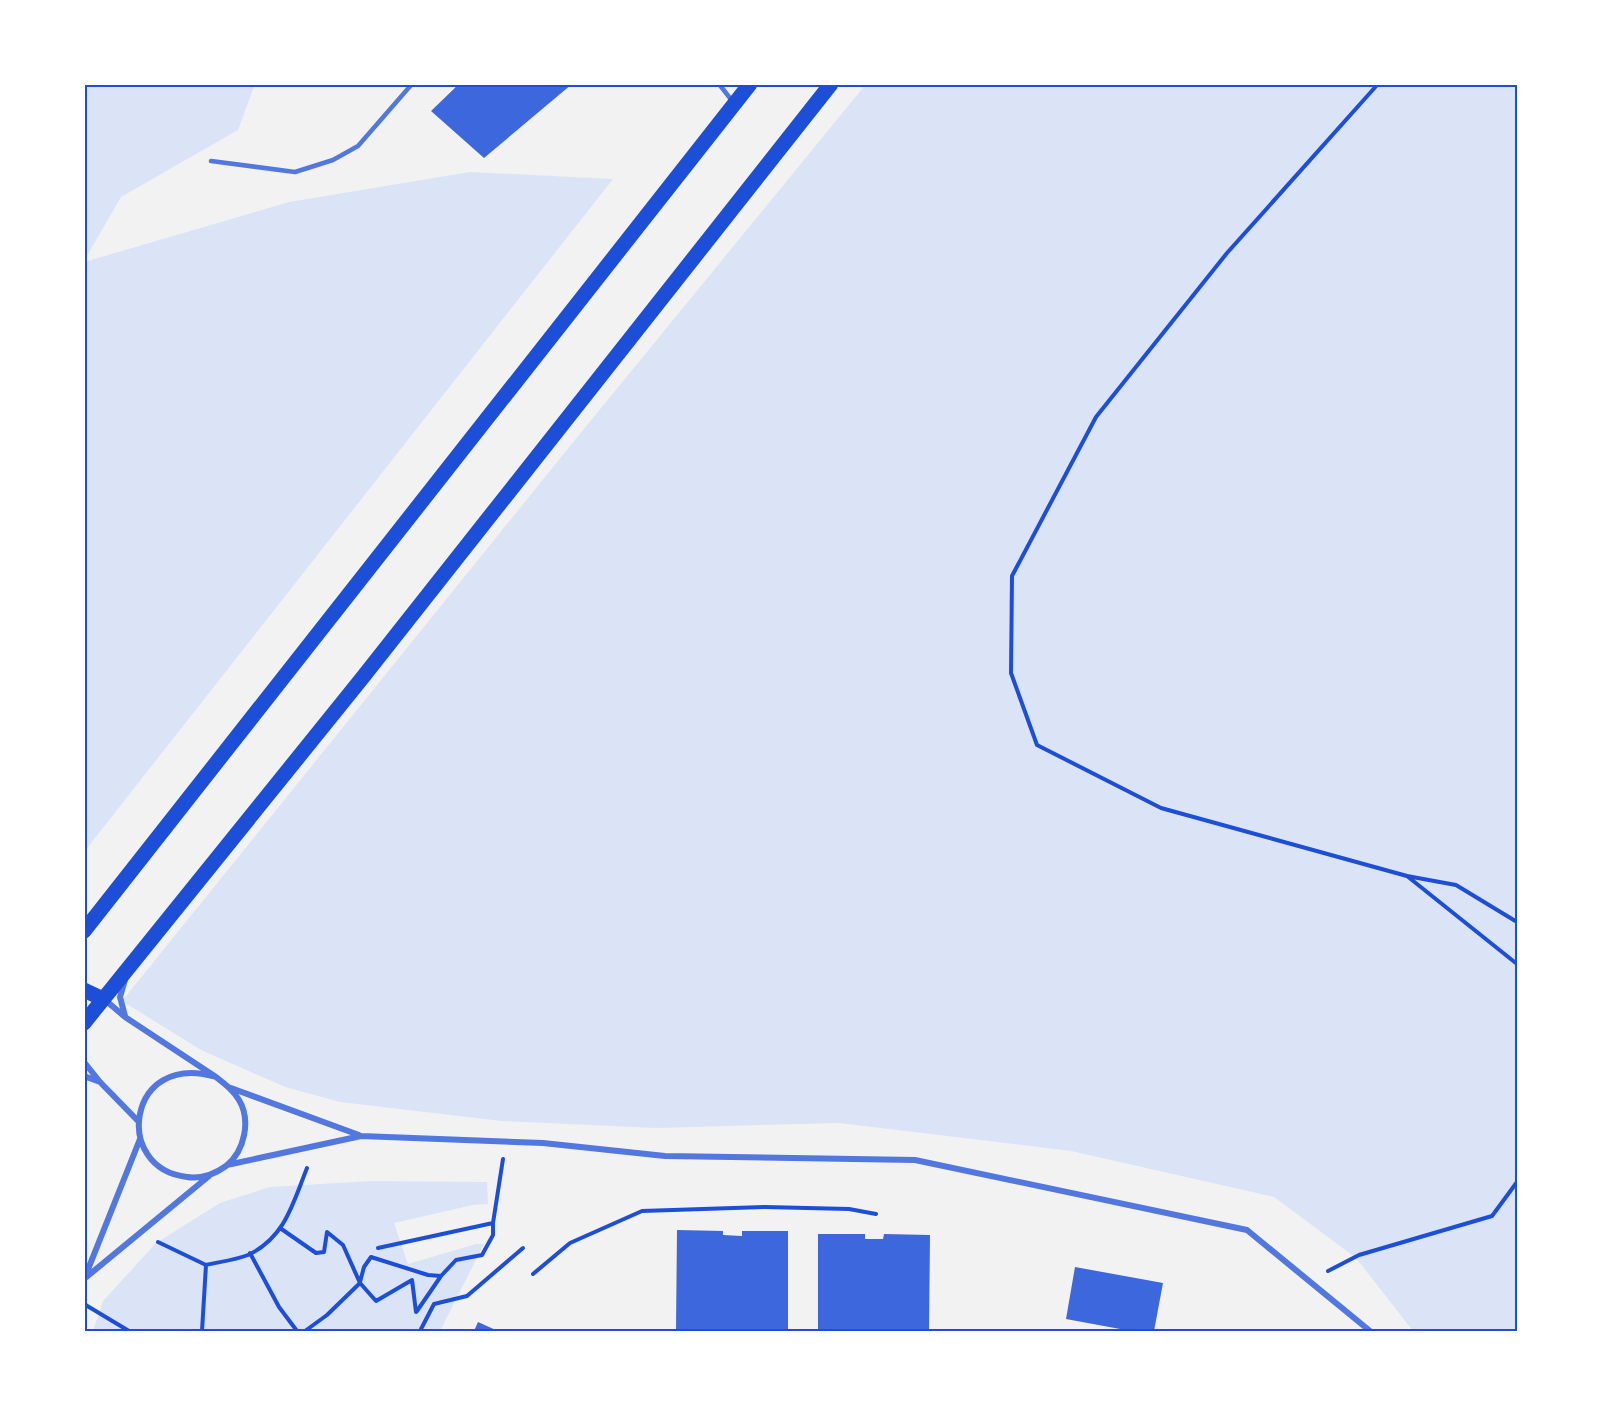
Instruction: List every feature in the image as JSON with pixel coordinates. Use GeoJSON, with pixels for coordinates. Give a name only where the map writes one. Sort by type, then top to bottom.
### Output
{"type":"FeatureCollection","features":[{"type":"Feature","properties":{"kind":"main road"},"geometry":{"type":"LineString","coordinates":[[84,931],[750,84]]}},
{"type":"Feature","properties":{"kind":"main road"},"geometry":{"type":"LineString","coordinates":[[84,1023],[342,704],[831,84]]}},
{"type":"Feature","properties":{"kind":"main road"},"geometry":{"type":"LineString","coordinates":[[84,990],[103,999]]}},
{"type":"Feature","properties":{"kind":"street"},"geometry":{"type":"LineString","coordinates":[[125,1017],[120,997],[129,968]]}},
{"type":"Feature","properties":{"kind":"street"},"geometry":{"type":"LineString","coordinates":[[103,999],[125,1017],[230,1088],[240,1102],[245,1118],[244,1136],[238,1152],[227,1165]]}},
{"type":"Feature","properties":{"kind":"street"},"geometry":{"type":"LineString","coordinates":[[84,1062],[138,1121]]}},
{"type":"Feature","properties":{"kind":"street"},"geometry":{"type":"LineString","coordinates":[[212,1174],[195,1178],[177,1176],[161,1168],[148,1155],[140,1139],[138,1121],[142,1104],[152,1089],[165,1078],[182,1072],[200,1072],[216,1077]]}},
{"type":"Feature","properties":{"kind":"street"},"geometry":{"type":"LineString","coordinates":[[84,1076],[100,1082]]}},
{"type":"Feature","properties":{"kind":"street"},"geometry":{"type":"LineString","coordinates":[[230,1088],[361,1136]]}},
{"type":"Feature","properties":{"kind":"street"},"geometry":{"type":"LineString","coordinates":[[84,1279],[212,1174],[227,1165],[361,1136],[543,1143],[665,1156],[915,1160],[1247,1230],[1370,1331]]}},
{"type":"Feature","properties":{"kind":"street"},"geometry":{"type":"LineString","coordinates":[[84,1279],[140,1139]]}},
{"type":"Feature","properties":{"kind":"lane"},"geometry":{"type":"LineString","coordinates":[[211,161],[295,172],[333,160],[358,146],[412,84]]}},
{"type":"Feature","properties":{"kind":"lane"},"geometry":{"type":"LineString","coordinates":[[719,84],[734,104]]}},
{"type":"Feature","properties":{"kind":"path"},"geometry":{"type":"LineString","coordinates":[[1378,84],[1227,253],[1096,417],[1012,576],[1011,672],[1037,745],[1101,779],[1161,808],[1407,876],[1456,885],[1517,922]]}},
{"type":"Feature","properties":{"kind":"path"},"geometry":{"type":"LineString","coordinates":[[1407,876],[1517,964]]}},
{"type":"Feature","properties":{"kind":"path"},"geometry":{"type":"LineString","coordinates":[[139,1233],[206,1265],[250,1253],[270,1242],[287,1218],[315,1146]]}},
{"type":"Feature","properties":{"kind":"path"},"geometry":{"type":"LineString","coordinates":[[280,1228],[316,1253],[324,1252],[327,1232],[343,1245],[360,1282],[376,1301],[412,1280],[416,1312],[441,1276],[456,1260],[482,1255],[493,1235],[492,1223],[504,1156]]}},
{"type":"Feature","properties":{"kind":"path"},"geometry":{"type":"LineString","coordinates":[[1308,1280],[1359,1255],[1492,1216],[1517,1182]]}},
{"type":"Feature","properties":{"kind":"path"},"geometry":{"type":"LineString","coordinates":[[534,1274],[570,1243],[642,1211],[765,1207],[849,1209],[876,1214]]}},
{"type":"Feature","properties":{"kind":"path"},"geometry":{"type":"LineString","coordinates":[[378,1248],[492,1223]]}},
{"type":"Feature","properties":{"kind":"path"},"geometry":{"type":"LineString","coordinates":[[420,1331],[434,1304],[467,1296],[523,1248]]}},
{"type":"Feature","properties":{"kind":"path"},"geometry":{"type":"LineString","coordinates":[[250,1253],[279,1307],[297,1331]]}},
{"type":"Feature","properties":{"kind":"path"},"geometry":{"type":"LineString","coordinates":[[305,1331],[327,1315],[360,1282],[364,1267],[371,1257],[428,1275],[441,1276]]}},
{"type":"Feature","properties":{"kind":"path"},"geometry":{"type":"LineString","coordinates":[[202,1331],[206,1265]]}},
{"type":"Feature","properties":{"kind":"path"},"geometry":{"type":"LineString","coordinates":[[84,1304],[129,1331]]}},
{"type":"Feature","properties":{"kind":"shaded area"},"geometry":{"type":"Polygon","coordinates":[[[84,84],[255,84],[238,130],[121,197],[84,261],[84,84]]]}},
{"type":"Feature","properties":{"kind":"shaded area"},"geometry":{"type":"Polygon","coordinates":[[[866,84],[1517,84],[1517,1331],[1413,1331],[1356,1258],[1274,1197],[1071,1151],[839,1123],[656,1128],[501,1121],[340,1102],[285,1087],[201,1050],[122,1001],[866,84]]]}},
{"type":"Feature","properties":{"kind":"shaded area"},"geometry":{"type":"Polygon","coordinates":[[[470,172],[613,179],[84,852],[84,262],[289,202],[470,172]]]}},
{"type":"Feature","properties":{"kind":"shaded area"},"geometry":{"type":"Polygon","coordinates":[[[370,1181],[487,1182],[488,1204],[473,1205],[394,1223],[408,1264],[476,1244],[484,1244],[440,1331],[93,1331],[103,1301],[156,1243],[220,1203],[270,1187],[370,1181]]]}},
{"type":"Feature","properties":{"kind":"building"},"geometry":{"type":"Polygon","coordinates":[[[459,84],[572,84],[484,158],[431,111],[459,84]]]}},
{"type":"Feature","properties":{"kind":"building"},"geometry":{"type":"Polygon","coordinates":[[[677,1230],[723,1231],[723,1235],[742,1236],[742,1231],[788,1231],[788,1331],[676,1331],[677,1230]]]}},
{"type":"Feature","properties":{"kind":"building"},"geometry":{"type":"Polygon","coordinates":[[[818,1234],[865,1234],[865,1239],[883,1239],[884,1234],[930,1235],[929,1331],[818,1331],[818,1234]]]}},
{"type":"Feature","properties":{"kind":"building"},"geometry":{"type":"Polygon","coordinates":[[[1075,1267],[1163,1283],[1154,1331],[1131,1331],[1066,1319],[1075,1267]]]}},
{"type":"Feature","properties":{"kind":"building"},"geometry":{"type":"Polygon","coordinates":[[[478,1322],[498,1331],[474,1331],[478,1322]]]}}]}
